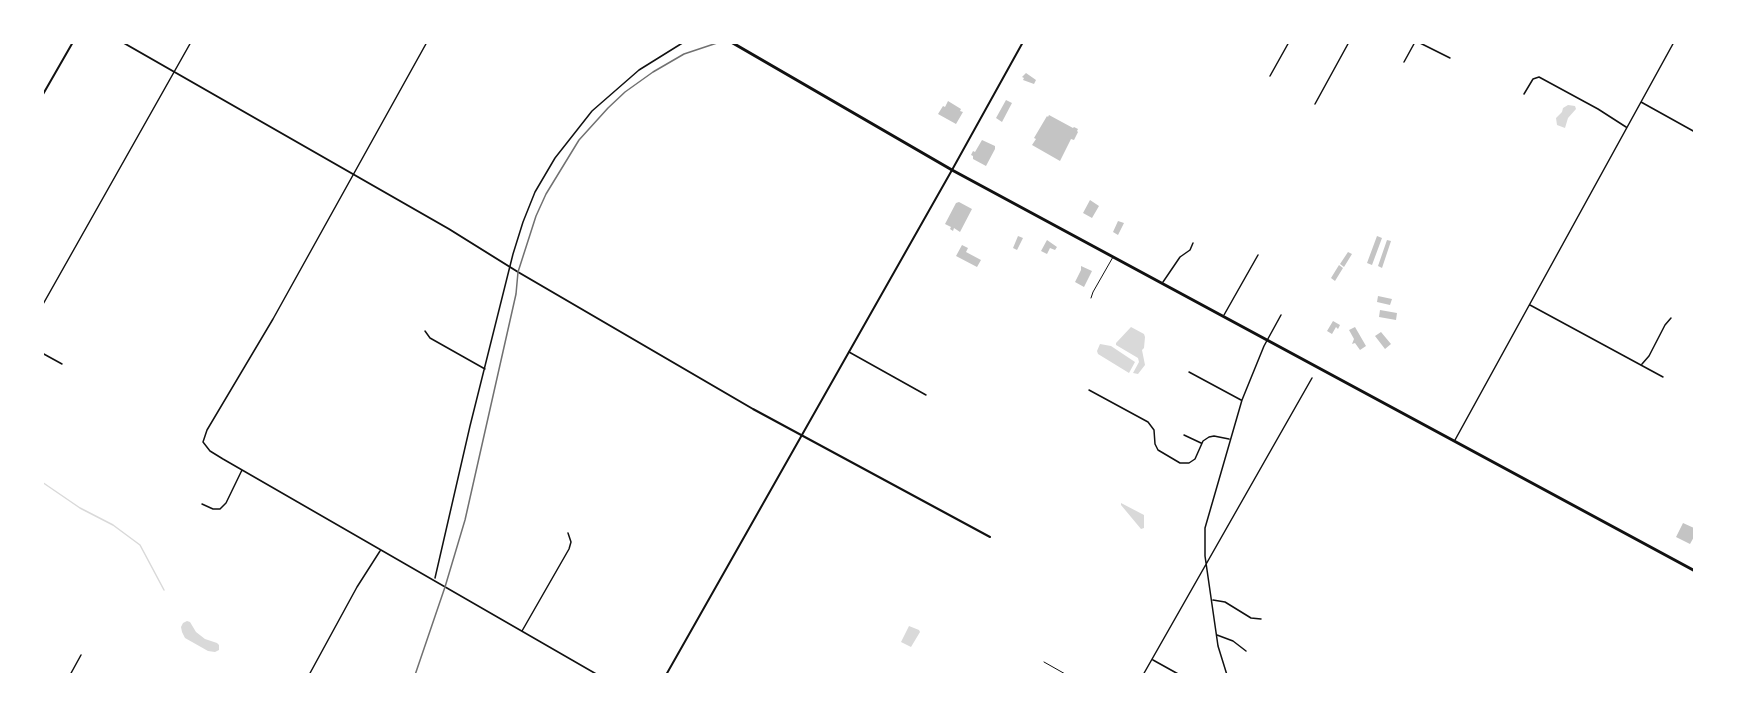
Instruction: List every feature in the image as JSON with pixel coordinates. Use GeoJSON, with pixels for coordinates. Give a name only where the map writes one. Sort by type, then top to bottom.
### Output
{"type":"FeatureCollection","features":[{"type":"Feature","properties":{"kind":"main road"},"geometry":{"type":"LineString","coordinates":[[731,42],[952,170],[1695,571]]}},
{"type":"Feature","properties":{"kind":"street"},"geometry":{"type":"LineString","coordinates":[[42,96],[73,42]]}},
{"type":"Feature","properties":{"kind":"street"},"geometry":{"type":"LineString","coordinates":[[122,42],[449,229],[726,394],[990,537]]}},
{"type":"Feature","properties":{"kind":"street"},"geometry":{"type":"LineString","coordinates":[[42,306],[191,42]]}},
{"type":"Feature","properties":{"kind":"street"},"geometry":{"type":"LineString","coordinates":[[428,42],[352,174],[273,319],[207,430],[203,442],[210,451],[242,470],[598,675]]}},
{"type":"Feature","properties":{"kind":"street"},"geometry":{"type":"LineString","coordinates":[[435,580],[510,266],[535,192],[568,139],[592,111],[649,62],[684,42]]}},
{"type":"Feature","properties":{"kind":"street"},"geometry":{"type":"LineString","coordinates":[[666,675],[1023,42]]}},
{"type":"Feature","properties":{"kind":"street"},"geometry":{"type":"LineString","coordinates":[[1270,76],[1289,42]]}},
{"type":"Feature","properties":{"kind":"street"},"geometry":{"type":"LineString","coordinates":[[1315,104],[1349,42]]}},
{"type":"Feature","properties":{"kind":"street"},"geometry":{"type":"LineString","coordinates":[[1404,62],[1417,42],[1450,58]]}},
{"type":"Feature","properties":{"kind":"street"},"geometry":{"type":"LineString","coordinates":[[1455,440],[1674,42]]}},
{"type":"Feature","properties":{"kind":"street"},"geometry":{"type":"LineString","coordinates":[[1524,94],[1533,79],[1539,77],[1627,127]]}},
{"type":"Feature","properties":{"kind":"street"},"geometry":{"type":"LineString","coordinates":[[1641,102],[1695,132]]}},
{"type":"Feature","properties":{"kind":"street"},"geometry":{"type":"LineString","coordinates":[[1163,283],[1176,262],[1190,250],[1193,243]]}},
{"type":"Feature","properties":{"kind":"street"},"geometry":{"type":"LineString","coordinates":[[1223,316],[1258,255]]}},
{"type":"Feature","properties":{"kind":"street"},"geometry":{"type":"LineString","coordinates":[[1529,305],[1663,377]]}},
{"type":"Feature","properties":{"kind":"street"},"geometry":{"type":"LineString","coordinates":[[1227,675],[1220,656],[1216,634],[1204,541],[1205,528],[1242,400],[1267,339],[1281,315]]}},
{"type":"Feature","properties":{"kind":"street"},"geometry":{"type":"LineString","coordinates":[[1641,365],[1649,356],[1671,318]]}},
{"type":"Feature","properties":{"kind":"street"},"geometry":{"type":"LineString","coordinates":[[425,331],[432,339],[485,369]]}},
{"type":"Feature","properties":{"kind":"street"},"geometry":{"type":"LineString","coordinates":[[849,351],[926,395]]}},
{"type":"Feature","properties":{"kind":"street"},"geometry":{"type":"LineString","coordinates":[[42,353],[62,364]]}},
{"type":"Feature","properties":{"kind":"street"},"geometry":{"type":"LineString","coordinates":[[1189,372],[1242,400]]}},
{"type":"Feature","properties":{"kind":"street"},"geometry":{"type":"LineString","coordinates":[[1143,675],[1312,378]]}},
{"type":"Feature","properties":{"kind":"street"},"geometry":{"type":"LineString","coordinates":[[1089,390],[1151,425],[1158,450],[1180,463],[1189,463],[1197,456],[1202,444],[1209,437],[1230,440]]}},
{"type":"Feature","properties":{"kind":"street"},"geometry":{"type":"LineString","coordinates":[[1184,435],[1202,444]]}},
{"type":"Feature","properties":{"kind":"street"},"geometry":{"type":"LineString","coordinates":[[202,504],[213,509],[220,509],[242,470]]}},
{"type":"Feature","properties":{"kind":"street"},"geometry":{"type":"LineString","coordinates":[[522,631],[569,549],[571,542],[568,532]]}},
{"type":"Feature","properties":{"kind":"street"},"geometry":{"type":"LineString","coordinates":[[309,675],[357,587],[381,550]]}},
{"type":"Feature","properties":{"kind":"street"},"geometry":{"type":"LineString","coordinates":[[1212,600],[1225,602],[1251,618],[1261,619]]}},
{"type":"Feature","properties":{"kind":"street"},"geometry":{"type":"LineString","coordinates":[[1216,634],[1233,641],[1246,651]]}},
{"type":"Feature","properties":{"kind":"street"},"geometry":{"type":"LineString","coordinates":[[70,675],[81,655]]}},
{"type":"Feature","properties":{"kind":"street"},"geometry":{"type":"LineString","coordinates":[[1152,660],[1180,675]]}},
{"type":"Feature","properties":{"kind":"lane"},"geometry":{"type":"LineString","coordinates":[[1091,298],[1113,256]]}},
{"type":"Feature","properties":{"kind":"lane"},"geometry":{"type":"LineString","coordinates":[[1044,662],[1067,675]]}},
{"type":"Feature","properties":{"kind":"shaded area"},"geometry":{"type":"Polygon","coordinates":[[[1568,105],[1575,106],[1576,109],[1568,118],[1565,128],[1557,125],[1556,118],[1568,105]]]}},
{"type":"Feature","properties":{"kind":"shaded area"},"geometry":{"type":"Polygon","coordinates":[[[1131,327],[1144,334],[1145,337],[1142,350],[1145,365],[1138,374],[1133,373],[1139,362],[1138,358],[1116,345],[1131,327]]]}},
{"type":"Feature","properties":{"kind":"shaded area"},"geometry":{"type":"Polygon","coordinates":[[[1100,344],[1111,346],[1135,362],[1129,373],[1098,354],[1100,344]]]}},
{"type":"Feature","properties":{"kind":"shaded area"},"geometry":{"type":"Polygon","coordinates":[[[1121,503],[1144,515],[1144,528],[1141,529],[1121,503]]]}},
{"type":"Feature","properties":{"kind":"shaded area"},"geometry":{"type":"Polygon","coordinates":[[[187,621],[205,639],[217,643],[219,650],[208,651],[185,638],[181,627],[187,621]]]}},
{"type":"Feature","properties":{"kind":"shaded area"},"geometry":{"type":"Polygon","coordinates":[[[909,626],[920,632],[911,647],[901,642],[909,626]]]}},
{"type":"Feature","properties":{"kind":"building"},"geometry":{"type":"Polygon","coordinates":[[[1026,73],[1036,80],[1034,84],[1023,80],[1022,77],[1026,73]]]}},
{"type":"Feature","properties":{"kind":"building"},"geometry":{"type":"Polygon","coordinates":[[[1006,100],[1012,103],[1002,122],[996,118],[1006,100]]]}},
{"type":"Feature","properties":{"kind":"building"},"geometry":{"type":"Polygon","coordinates":[[[948,101],[963,112],[956,124],[938,114],[948,101]]]}},
{"type":"Feature","properties":{"kind":"building"},"geometry":{"type":"Polygon","coordinates":[[[1049,115],[1078,129],[1074,140],[1071,139],[1060,161],[1032,145],[1049,115]]]}},
{"type":"Feature","properties":{"kind":"building"},"geometry":{"type":"Polygon","coordinates":[[[982,140],[995,146],[986,166],[973,159],[971,155],[982,140]]]}},
{"type":"Feature","properties":{"kind":"building"},"geometry":{"type":"Polygon","coordinates":[[[1090,200],[1099,206],[1092,218],[1083,213],[1090,200]]]}},
{"type":"Feature","properties":{"kind":"building"},"geometry":{"type":"Polygon","coordinates":[[[959,202],[972,209],[960,232],[954,228],[953,231],[945,224],[956,203],[959,202]]]}},
{"type":"Feature","properties":{"kind":"building"},"geometry":{"type":"Polygon","coordinates":[[[1118,221],[1124,223],[1118,235],[1113,232],[1118,221]]]}},
{"type":"Feature","properties":{"kind":"building"},"geometry":{"type":"Polygon","coordinates":[[[1018,236],[1023,238],[1017,250],[1013,248],[1018,236]]]}},
{"type":"Feature","properties":{"kind":"building"},"geometry":{"type":"Polygon","coordinates":[[[1377,236],[1382,238],[1372,265],[1367,263],[1377,236]]]}},
{"type":"Feature","properties":{"kind":"building"},"geometry":{"type":"Polygon","coordinates":[[[1047,240],[1057,247],[1055,250],[1050,248],[1047,254],[1041,251],[1047,240]]]}},
{"type":"Feature","properties":{"kind":"building"},"geometry":{"type":"Polygon","coordinates":[[[1387,240],[1391,241],[1382,268],[1378,266],[1387,240]]]}},
{"type":"Feature","properties":{"kind":"building"},"geometry":{"type":"Polygon","coordinates":[[[962,245],[968,248],[966,252],[981,260],[977,267],[956,256],[962,245]]]}},
{"type":"Feature","properties":{"kind":"building"},"geometry":{"type":"Polygon","coordinates":[[[1348,252],[1352,254],[1344,267],[1340,264],[1348,252]]]}},
{"type":"Feature","properties":{"kind":"building"},"geometry":{"type":"Polygon","coordinates":[[[1339,265],[1343,268],[1335,281],[1331,278],[1339,265]]]}},
{"type":"Feature","properties":{"kind":"building"},"geometry":{"type":"Polygon","coordinates":[[[1081,266],[1092,271],[1084,287],[1075,282],[1081,266]]]}},
{"type":"Feature","properties":{"kind":"building"},"geometry":{"type":"Polygon","coordinates":[[[1378,296],[1392,299],[1390,305],[1377,302],[1378,296]]]}},
{"type":"Feature","properties":{"kind":"building"},"geometry":{"type":"Polygon","coordinates":[[[1380,310],[1397,313],[1396,320],[1379,317],[1380,310]]]}},
{"type":"Feature","properties":{"kind":"building"},"geometry":{"type":"Polygon","coordinates":[[[1333,321],[1340,325],[1332,334],[1327,331],[1333,321]]]}},
{"type":"Feature","properties":{"kind":"building"},"geometry":{"type":"Polygon","coordinates":[[[1355,327],[1366,346],[1360,350],[1355,343],[1352,344],[1354,339],[1349,330],[1355,327]]]}},
{"type":"Feature","properties":{"kind":"building"},"geometry":{"type":"Polygon","coordinates":[[[1381,332],[1391,344],[1385,349],[1375,336],[1381,332]]]}},
{"type":"Feature","properties":{"kind":"building"},"geometry":{"type":"Polygon","coordinates":[[[1683,523],[1694,528],[1695,531],[1690,544],[1676,537],[1683,523]]]}},
{"type":"Feature","properties":{"kind":"waterway"},"geometry":{"type":"LineString","coordinates":[[42,482],[80,508],[113,525],[140,545],[164,590]]}},
{"type":"Feature","properties":{"kind":"railway"},"geometry":{"type":"LineString","coordinates":[[415,675],[465,520],[516,294],[518,272],[536,216],[546,194],[579,140],[625,92],[684,54],[720,42]]}}]}
